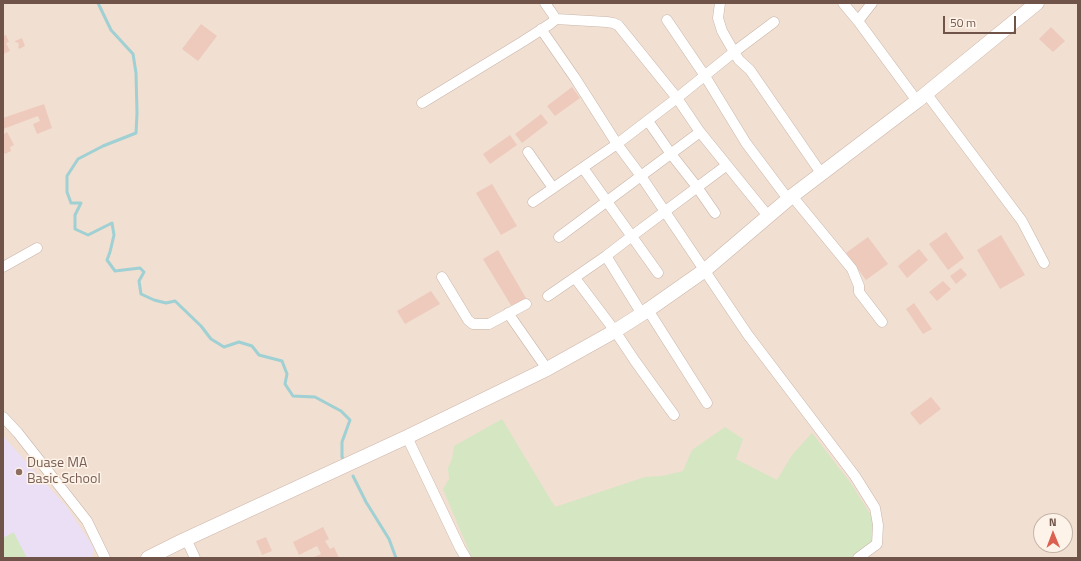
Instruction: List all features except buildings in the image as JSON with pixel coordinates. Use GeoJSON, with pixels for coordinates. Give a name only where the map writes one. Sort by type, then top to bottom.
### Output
{"type":"FeatureCollection","features":[{"type":"Feature","properties":{"kind":"street"},"geometry":{"type":"LineString","coordinates":[[546,3],[556,19]]}},
{"type":"Feature","properties":{"kind":"street"},"geometry":{"type":"LineString","coordinates":[[720,3],[718,18],[722,31],[734,52],[739,60],[750,70],[821,173]]}},
{"type":"Feature","properties":{"kind":"street"},"geometry":{"type":"LineString","coordinates":[[843,3],[1022,221],[1044,262]]}},
{"type":"Feature","properties":{"kind":"street"},"geometry":{"type":"LineString","coordinates":[[858,21],[872,3]]}},
{"type":"Feature","properties":{"kind":"street"},"geometry":{"type":"LineString","coordinates":[[148,558],[407,437],[547,369],[615,331],[705,270],[821,173],[921,97],[1037,3]]}},
{"type":"Feature","properties":{"kind":"street"},"geometry":{"type":"LineString","coordinates":[[422,103],[516,46],[556,19],[613,23],[618,25],[677,98],[700,132],[768,216]]}},
{"type":"Feature","properties":{"kind":"street"},"geometry":{"type":"LineString","coordinates":[[667,20],[705,76],[746,143],[790,198],[852,269],[859,286],[859,292],[882,322]]}},
{"type":"Feature","properties":{"kind":"street"},"geometry":{"type":"LineString","coordinates":[[532,202],[583,168],[648,121],[774,22]]}},
{"type":"Feature","properties":{"kind":"street"},"geometry":{"type":"LineString","coordinates":[[541,29],[575,78],[617,144],[641,176],[748,335],[855,476],[875,508],[878,525],[877,544],[858,558]]}},
{"type":"Feature","properties":{"kind":"street"},"geometry":{"type":"LineString","coordinates":[[648,121],[715,213]]}},
{"type":"Feature","properties":{"kind":"street"},"geometry":{"type":"LineString","coordinates":[[559,237],[700,132]]}},
{"type":"Feature","properties":{"kind":"street"},"geometry":{"type":"LineString","coordinates":[[528,152],[553,188]]}},
{"type":"Feature","properties":{"kind":"street"},"geometry":{"type":"LineString","coordinates":[[548,296],[606,256],[727,165]]}},
{"type":"Feature","properties":{"kind":"street"},"geometry":{"type":"LineString","coordinates":[[583,168],[658,273]]}},
{"type":"Feature","properties":{"kind":"street"},"geometry":{"type":"LineString","coordinates":[[3,267],[37,248]]}},
{"type":"Feature","properties":{"kind":"street"},"geometry":{"type":"LineString","coordinates":[[606,256],[707,403]]}},
{"type":"Feature","properties":{"kind":"street"},"geometry":{"type":"LineString","coordinates":[[442,277],[468,320],[473,324],[489,324],[526,304]]}},
{"type":"Feature","properties":{"kind":"street"},"geometry":{"type":"LineString","coordinates":[[575,278],[615,331],[674,415]]}},
{"type":"Feature","properties":{"kind":"street"},"geometry":{"type":"LineString","coordinates":[[508,313],[547,369]]}},
{"type":"Feature","properties":{"kind":"street"},"geometry":{"type":"LineString","coordinates":[[3,417],[18,433],[87,521],[105,558]]}},
{"type":"Feature","properties":{"kind":"street"},"geometry":{"type":"LineString","coordinates":[[407,437],[466,558]]}},
{"type":"Feature","properties":{"kind":"street"},"geometry":{"type":"LineString","coordinates":[[184,540],[189,545],[195,558]]}},
{"type":"Feature","properties":{"kind":"shaded area"},"geometry":{"type":"Polygon","coordinates":[[[3,3],[1078,3],[1078,558],[3,558],[3,3]]]}},
{"type":"Feature","properties":{"kind":"shaded area","name":"Duase MA Basic School"},"geometry":{"type":"Polygon","coordinates":[[[3,436],[67,507],[94,548],[92,558],[3,558],[3,436]]]}},
{"type":"Feature","properties":{"kind":"green space"},"geometry":{"type":"Polygon","coordinates":[[[502,419],[555,507],[645,477],[662,476],[683,471],[692,450],[725,427],[743,439],[736,459],[777,480],[792,455],[812,433],[852,485],[872,517],[875,540],[868,548],[853,558],[472,558],[443,489],[449,479],[448,468],[452,459],[454,446],[502,419]]]}},
{"type":"Feature","properties":{"kind":"green space"},"geometry":{"type":"Polygon","coordinates":[[[14,532],[27,558],[3,558],[3,538],[14,532]]]}},
{"type":"Feature","properties":{"kind":"waterway"},"geometry":{"type":"LineString","coordinates":[[98,3],[111,30],[133,54],[136,73],[136,133],[103,146],[78,159],[67,176],[67,192],[71,203],[81,203],[75,215],[75,229],[88,235],[112,223],[114,235],[107,260],[115,271],[140,268],[144,272],[139,281],[141,294],[154,300],[166,303],[175,301],[201,326],[211,339],[224,347],[239,342],[252,346],[259,355],[282,361],[287,374],[285,384],[293,396],[315,397],[341,411],[350,420],[342,442],[342,457],[345,461]]}},
{"type":"Feature","properties":{"kind":"waterway"},"geometry":{"type":"LineString","coordinates":[[353,476],[366,502],[389,539],[396,558]]}},
{"type":"Feature","properties":{"kind":"place","name":"Duase MA Basic School"},"geometry":{"type":"Point","coordinates":[19,472]}}]}
